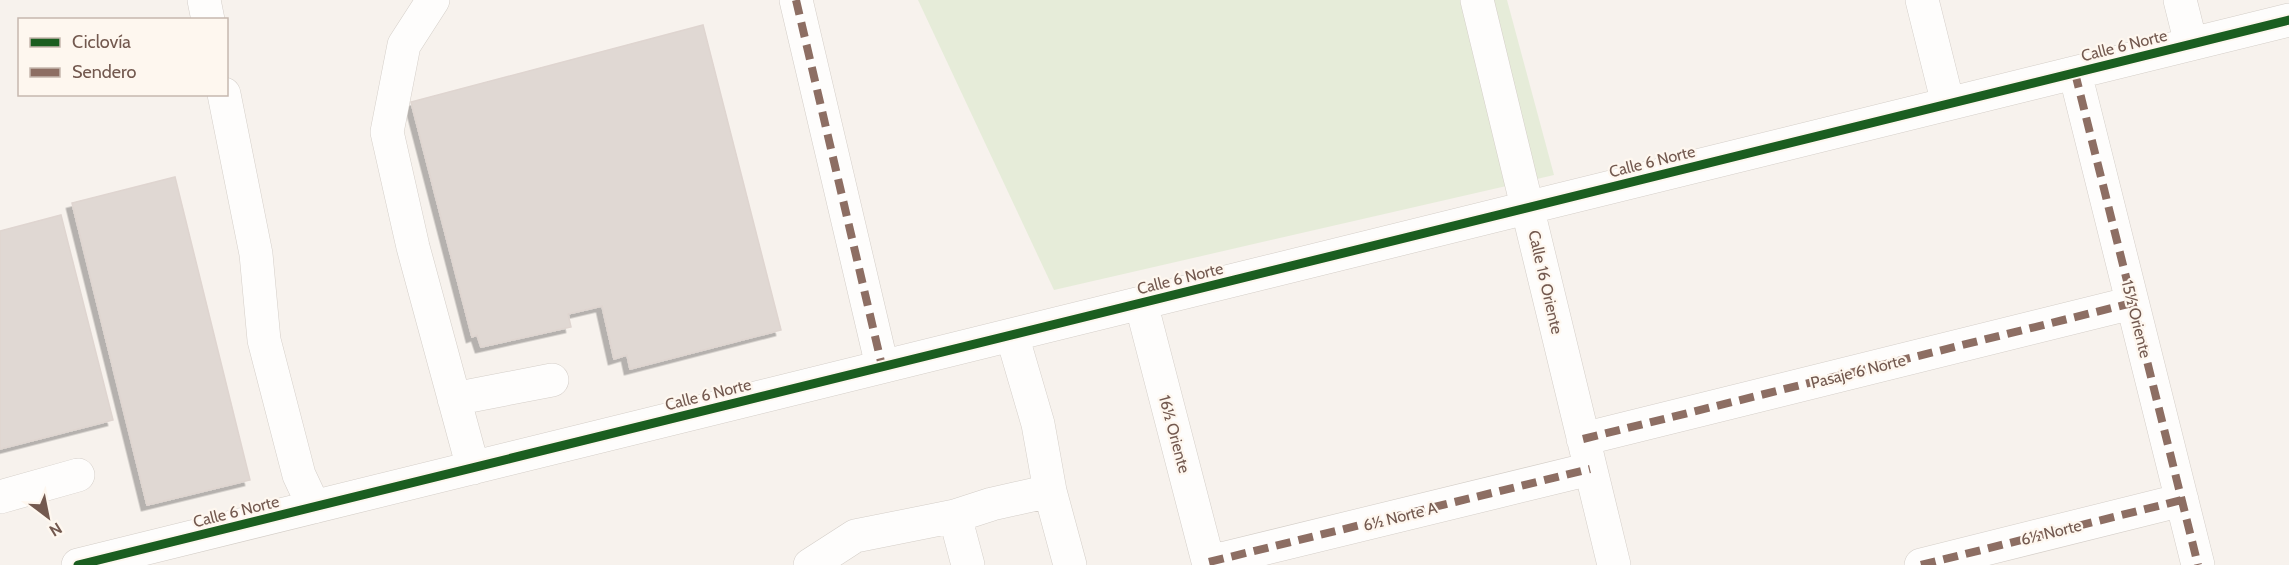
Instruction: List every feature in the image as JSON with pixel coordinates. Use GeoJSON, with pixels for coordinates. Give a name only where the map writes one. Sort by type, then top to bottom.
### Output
{"type":"FeatureCollection","features":[{"type":"Feature","properties":{"kind":"street"},"geometry":{"type":"LineString","coordinates":[[204,0],[208,18]]}},
{"type":"Feature","properties":{"kind":"street"},"geometry":{"type":"LineString","coordinates":[[433,0],[404,45],[387,132],[413,247],[473,468]]}},
{"type":"Feature","properties":{"kind":"street"},"geometry":{"type":"LineString","coordinates":[[796,0],[882,366]]}},
{"type":"Feature","properties":{"kind":"street","name":"Calle 16 Oriente"},"geometry":{"type":"LineString","coordinates":[[1477,0],[1614,565]]}},
{"type":"Feature","properties":{"kind":"street"},"geometry":{"type":"LineString","coordinates":[[1922,0],[1948,104]]}},
{"type":"Feature","properties":{"kind":"street"},"geometry":{"type":"LineString","coordinates":[[2180,0],[2191,44]]}},
{"type":"Feature","properties":{"kind":"street","name":"Calle 6 Norte"},"geometry":{"type":"LineString","coordinates":[[94,563],[882,366],[2289,20]]}},
{"type":"Feature","properties":{"kind":"street","name":"15½ Oriente"},"geometry":{"type":"LineString","coordinates":[[2075,73],[2198,565]]}},
{"type":"Feature","properties":{"kind":"street"},"geometry":{"type":"LineString","coordinates":[[224,96],[256,254],[264,340],[299,476],[314,507]]}},
{"type":"Feature","properties":{"kind":"street","name":"16½ Oriente"},"geometry":{"type":"LineString","coordinates":[[1141,303],[1209,564]]}},
{"type":"Feature","properties":{"kind":"street","name":"Pasaje 6 Norte"},"geometry":{"type":"LineString","coordinates":[[1587,454],[2132,303]]}},
{"type":"Feature","properties":{"kind":"street"},"geometry":{"type":"LineString","coordinates":[[1012,335],[1038,424],[1050,491],[1070,565]]}},
{"type":"Feature","properties":{"kind":"street"},"geometry":{"type":"LineString","coordinates":[[454,399],[552,380]]}},
{"type":"Feature","properties":{"kind":"street","name":"6½ Norte A"},"geometry":{"type":"LineString","coordinates":[[1209,564],[1587,454]]}},
{"type":"Feature","properties":{"kind":"street"},"geometry":{"type":"LineString","coordinates":[[0,497],[78,475]]}},
{"type":"Feature","properties":{"kind":"street"},"geometry":{"type":"LineString","coordinates":[[810,565],[855,536],[955,516],[992,504],[1050,491]]}},
{"type":"Feature","properties":{"kind":"street","name":"6½ Norte"},"geometry":{"type":"LineString","coordinates":[[1921,565],[2182,500]]}},
{"type":"Feature","properties":{"kind":"street"},"geometry":{"type":"LineString","coordinates":[[955,516],[968,565]]}},
{"type":"Feature","properties":{"kind":"green space"},"geometry":{"type":"Polygon","coordinates":[[[918,0],[1507,0],[1554,175],[1054,290],[918,0]]]}},
{"type":"Feature","properties":{"kind":"building"},"geometry":{"type":"Polygon","coordinates":[[[703,25],[781,330],[630,369],[627,355],[614,359],[602,306],[568,314],[571,327],[481,347],[477,335],[472,337],[411,102],[703,25]]]}},
{"type":"Feature","properties":{"kind":"building"},"geometry":{"type":"Polygon","coordinates":[[[175,177],[250,480],[147,505],[72,203],[175,177]]]}},
{"type":"Feature","properties":{"kind":"building"},"geometry":{"type":"Polygon","coordinates":[[[61,215],[113,420],[0,449],[0,231],[61,215]]]}},
{"type":"Feature","properties":{"kind":"marked path"},"geometry":{"type":"LineString","coordinates":[[796,0],[882,366]]}},
{"type":"Feature","properties":{"kind":"marked path"},"geometry":{"type":"LineString","coordinates":[[2075,73],[2198,565]]}},
{"type":"Feature","properties":{"kind":"marked path"},"geometry":{"type":"LineString","coordinates":[[1583,439],[2132,303]]}},
{"type":"Feature","properties":{"kind":"marked path"},"geometry":{"type":"LineString","coordinates":[[1209,562],[1590,469]]}},
{"type":"Feature","properties":{"kind":"marked path"},"geometry":{"type":"LineString","coordinates":[[1921,565],[2182,500]]}},
{"type":"Feature","properties":{"kind":"cycle path"},"geometry":{"type":"LineString","coordinates":[[78,565],[2289,20]]}}]}
